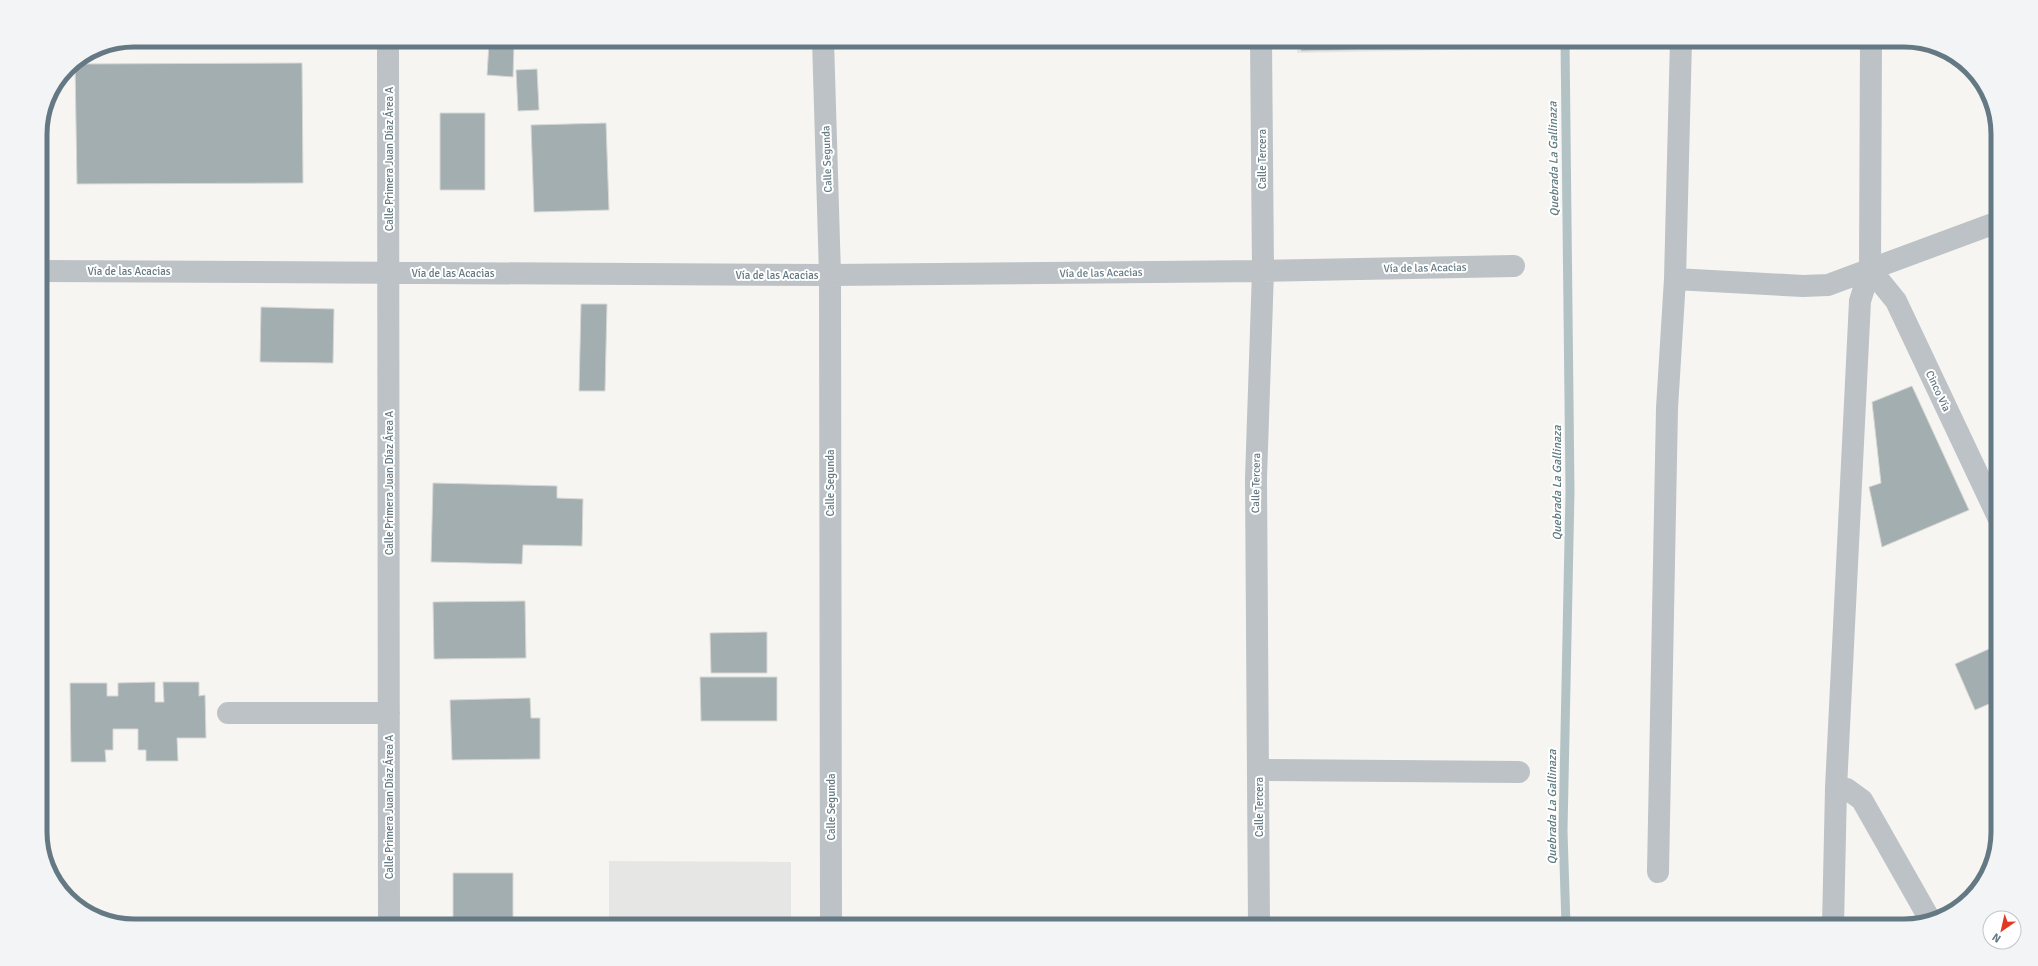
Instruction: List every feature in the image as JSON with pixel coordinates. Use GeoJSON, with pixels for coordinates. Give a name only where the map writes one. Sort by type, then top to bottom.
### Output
{"type":"FeatureCollection","features":[{"type":"Feature","properties":{"kind":"street","name":"Calle Primera Juan Díaz Área A"},"geometry":{"type":"LineString","coordinates":[[388,47],[390,273],[388,713],[389,919]]}},
{"type":"Feature","properties":{"kind":"street","name":"Calle Segunda"},"geometry":{"type":"LineString","coordinates":[[823,47],[830,275],[831,919]]}},
{"type":"Feature","properties":{"kind":"street","name":"Calle Tercera"},"geometry":{"type":"LineString","coordinates":[[1259,919],[1256,478],[1263,271],[1261,47]]}},
{"type":"Feature","properties":{"kind":"street"},"geometry":{"type":"LineString","coordinates":[[1658,872],[1667,408],[1675,279],[1681,47]]}},
{"type":"Feature","properties":{"kind":"street"},"geometry":{"type":"LineString","coordinates":[[1833,919],[1836,788],[1860,301],[1870,269],[1871,47]]}},
{"type":"Feature","properties":{"kind":"street"},"geometry":{"type":"LineString","coordinates":[[1675,279],[1804,286],[1828,285],[1991,225]]}},
{"type":"Feature","properties":{"kind":"street","name":"Vía de las Acacias"},"geometry":{"type":"LineString","coordinates":[[47,271],[830,275],[1263,271],[1514,266]]}},
{"type":"Feature","properties":{"kind":"street","name":"Cinco Vía"},"geometry":{"type":"LineString","coordinates":[[1870,269],[1896,302],[1991,502]]}},
{"type":"Feature","properties":{"kind":"street"},"geometry":{"type":"LineString","coordinates":[[228,713],[388,713]]}},
{"type":"Feature","properties":{"kind":"street"},"geometry":{"type":"LineString","coordinates":[[1259,770],[1519,772]]}},
{"type":"Feature","properties":{"kind":"street"},"geometry":{"type":"LineString","coordinates":[[1836,788],[1848,789],[1862,800],[1928,915]]}},
{"type":"Feature","properties":{"kind":"shaded area"},"geometry":{"type":"Polygon","coordinates":[[[1297,47],[1546,47],[1546,48],[1297,53],[1297,47]]]}},
{"type":"Feature","properties":{"kind":"shaded area"},"geometry":{"type":"Polygon","coordinates":[[[609,861],[791,862],[791,919],[609,919],[609,861]]]}},
{"type":"Feature","properties":{"kind":"building"},"geometry":{"type":"Polygon","coordinates":[[[489,47],[514,47],[513,77],[487,75],[489,47]]]}},
{"type":"Feature","properties":{"kind":"building"},"geometry":{"type":"Polygon","coordinates":[[[1301,47],[1425,47],[1425,48],[1301,51],[1301,47]]]}},
{"type":"Feature","properties":{"kind":"building"},"geometry":{"type":"Polygon","coordinates":[[[302,63],[303,183],[77,184],[75,71],[83,64],[302,63]]]}},
{"type":"Feature","properties":{"kind":"building"},"geometry":{"type":"Polygon","coordinates":[[[537,69],[539,110],[518,111],[516,70],[537,69]]]}},
{"type":"Feature","properties":{"kind":"building"},"geometry":{"type":"Polygon","coordinates":[[[440,113],[485,113],[485,190],[440,190],[440,113]]]}},
{"type":"Feature","properties":{"kind":"building"},"geometry":{"type":"Polygon","coordinates":[[[606,123],[609,210],[534,212],[531,125],[606,123]]]}},
{"type":"Feature","properties":{"kind":"building"},"geometry":{"type":"Polygon","coordinates":[[[581,304],[607,304],[605,391],[579,391],[581,304]]]}},
{"type":"Feature","properties":{"kind":"building"},"geometry":{"type":"Polygon","coordinates":[[[261,307],[334,309],[333,363],[260,362],[261,307]]]}},
{"type":"Feature","properties":{"kind":"building"},"geometry":{"type":"Polygon","coordinates":[[[1912,386],[1969,510],[1882,547],[1869,487],[1881,483],[1872,402],[1912,386]]]}},
{"type":"Feature","properties":{"kind":"building"},"geometry":{"type":"Polygon","coordinates":[[[433,483],[557,486],[557,498],[583,499],[582,546],[523,545],[522,564],[431,562],[433,483]]]}},
{"type":"Feature","properties":{"kind":"building"},"geometry":{"type":"Polygon","coordinates":[[[525,601],[526,658],[434,659],[433,602],[525,601]]]}},
{"type":"Feature","properties":{"kind":"building"},"geometry":{"type":"Polygon","coordinates":[[[767,632],[767,673],[711,673],[710,633],[767,632]]]}},
{"type":"Feature","properties":{"kind":"building"},"geometry":{"type":"Polygon","coordinates":[[[1991,648],[1991,703],[1975,710],[1955,664],[1991,648]]]}},
{"type":"Feature","properties":{"kind":"building"},"geometry":{"type":"Polygon","coordinates":[[[700,677],[777,677],[777,721],[701,721],[700,677]]]}},
{"type":"Feature","properties":{"kind":"building"},"geometry":{"type":"Polygon","coordinates":[[[155,682],[155,702],[164,702],[163,682],[199,682],[199,696],[205,695],[206,738],[177,738],[178,761],[146,761],[146,750],[138,750],[138,729],[113,729],[113,750],[105,750],[106,762],[71,762],[70,683],[107,683],[107,696],[118,696],[118,683],[155,682]]]}},
{"type":"Feature","properties":{"kind":"building"},"geometry":{"type":"Polygon","coordinates":[[[530,698],[531,718],[540,718],[540,759],[452,760],[450,700],[530,698]]]}},
{"type":"Feature","properties":{"kind":"building"},"geometry":{"type":"Polygon","coordinates":[[[453,873],[513,873],[513,919],[453,919],[453,873]]]}},
{"type":"Feature","properties":{"kind":"waterway","name":"Quebrada La Gallinaza"},"geometry":{"type":"LineString","coordinates":[[1565,47],[1570,491],[1563,831],[1566,919]]}}]}
